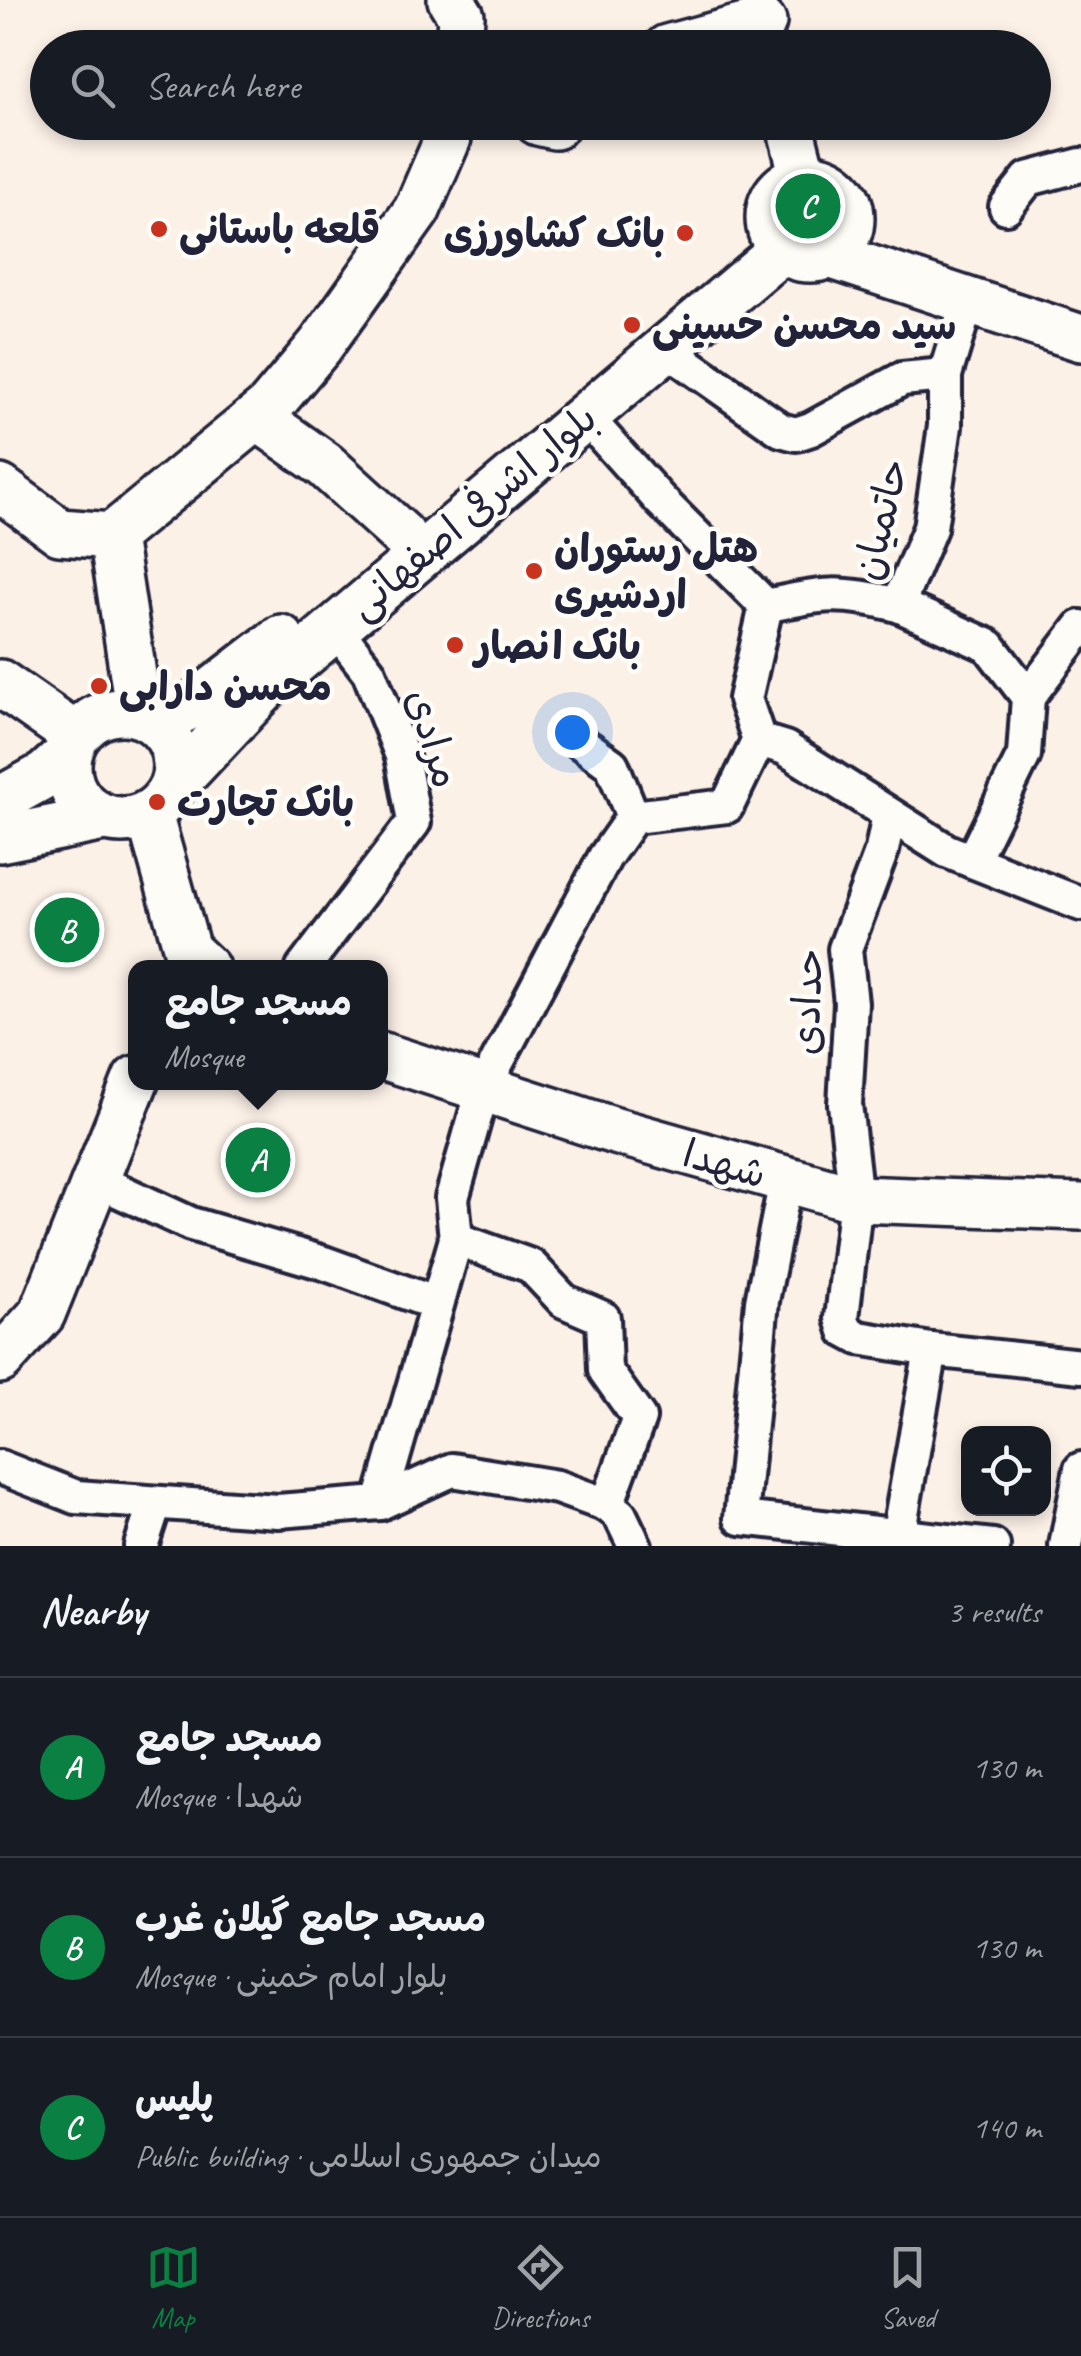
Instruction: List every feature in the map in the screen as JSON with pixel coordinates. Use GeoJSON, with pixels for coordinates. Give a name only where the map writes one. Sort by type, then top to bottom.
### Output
{"type":"FeatureCollection","features":[{"type":"Feature","properties":{"kind":"main road"},"geometry":{"type":"LineString","coordinates":[[451,0],[461,16],[460,30]]}},
{"type":"Feature","properties":{"kind":"main road"},"geometry":{"type":"LineString","coordinates":[[736,30],[763,23]]}},
{"type":"Feature","properties":{"kind":"main road"},"geometry":{"type":"LineString","coordinates":[[0,488],[60,532],[112,536],[257,417],[320,346],[417,210],[447,140]]}},
{"type":"Feature","properties":{"kind":"main road"},"geometry":{"type":"LineString","coordinates":[[793,140],[803,177]]}},
{"type":"Feature","properties":{"kind":"main road"},"geometry":{"type":"LineString","coordinates":[[829,255],[847,238],[852,215],[849,201],[830,181],[817,176],[790,182],[773,200],[776,235],[805,259],[829,255],[1081,338]]}},
{"type":"Feature","properties":{"kind":"main road"},"geometry":{"type":"LineString","coordinates":[[852,215],[893,248],[1081,312]]}},
{"type":"Feature","properties":{"kind":"main road","name":"بلوار اشرفی اصفهانی"},"geometry":{"type":"LineString","coordinates":[[161,800],[268,685],[666,349],[776,235]]}},
{"type":"Feature","properties":{"kind":"main road","name":"بلوار اشرفی اصفهانی"},"geometry":{"type":"LineString","coordinates":[[148,719],[195,704],[258,657],[402,535],[776,235]]}},
{"type":"Feature","properties":{"kind":"main road"},"geometry":{"type":"LineString","coordinates":[[257,417],[325,465],[402,535]]}},
{"type":"Feature","properties":{"kind":"main road"},"geometry":{"type":"LineString","coordinates":[[0,838],[104,818],[135,819],[161,800],[177,769],[175,752],[148,719],[112,536]]}},
{"type":"Feature","properties":{"kind":"main road"},"geometry":{"type":"LineString","coordinates":[[0,682],[73,744]]}},
{"type":"Feature","properties":{"kind":"main road"},"geometry":{"type":"LineString","coordinates":[[0,800],[45,775],[88,724],[104,715],[148,719]]}},
{"type":"Feature","properties":{"kind":"main road"},"geometry":{"type":"LineString","coordinates":[[73,744],[71,784],[78,799],[104,818]]}},
{"type":"Feature","properties":{"kind":"main road"},"geometry":{"type":"LineString","coordinates":[[161,800],[191,960]]}},
{"type":"Feature","properties":{"kind":"main road","name":"شهدا"},"geometry":{"type":"LineString","coordinates":[[388,1058],[612,1130],[856,1199],[1081,1207]]}},
{"type":"Feature","properties":{"kind":"main road"},"geometry":{"type":"LineString","coordinates":[[0,1360],[42,1314],[132,1090]]}},
{"type":"Feature","properties":{"kind":"street"},"geometry":{"type":"LineString","coordinates":[[1006,208],[1028,180],[1081,164]]}},
{"type":"Feature","properties":{"kind":"street","name":"حاتمیان"},"geometry":{"type":"LineString","coordinates":[[968,300],[945,375],[945,426],[930,528],[898,605],[989,646],[1028,697]]}},
{"type":"Feature","properties":{"kind":"street"},"geometry":{"type":"LineString","coordinates":[[666,349],[781,430],[796,434],[902,379],[945,375]]}},
{"type":"Feature","properties":{"kind":"street"},"geometry":{"type":"LineString","coordinates":[[584,416],[766,606]]}},
{"type":"Feature","properties":{"kind":"street"},"geometry":{"type":"LineString","coordinates":[[766,606],[820,594],[856,595],[898,605]]}},
{"type":"Feature","properties":{"kind":"street"},"geometry":{"type":"LineString","coordinates":[[380,1503],[456,1239],[452,1198],[484,1089],[605,857],[633,818],[727,806],[760,740],[745,699],[766,606]]}},
{"type":"Feature","properties":{"kind":"street"},"geometry":{"type":"LineString","coordinates":[[972,862],[1024,755],[1028,697],[1081,627]]}},
{"type":"Feature","properties":{"kind":"street","name":"مرادی"},"geometry":{"type":"LineString","coordinates":[[309,960],[414,822],[402,756],[369,672],[334,628]]}},
{"type":"Feature","properties":{"kind":"street"},"geometry":{"type":"LineString","coordinates":[[760,740],[785,748],[946,851],[1081,904]]}},
{"type":"Feature","properties":{"kind":"street"},"geometry":{"type":"LineString","coordinates":[[580,742],[612,765],[633,818]]}},
{"type":"Feature","properties":{"kind":"street","name":"حدادی"},"geometry":{"type":"LineString","coordinates":[[889,816],[882,850],[845,950],[851,1003],[845,1104],[856,1199],[842,1318],[846,1331],[859,1338],[931,1350]]}},
{"type":"Feature","properties":{"kind":"street"},"geometry":{"type":"LineString","coordinates":[[96,1180],[192,1224],[324,1263],[437,1304]]}},
{"type":"Feature","properties":{"kind":"street"},"geometry":{"type":"LineString","coordinates":[[786,1180],[762,1301],[742,1532],[898,1536],[993,1546]]}},
{"type":"Feature","properties":{"kind":"street"},"geometry":{"type":"LineString","coordinates":[[456,1239],[531,1266],[564,1301],[603,1318],[605,1370],[640,1418],[607,1505]]}},
{"type":"Feature","properties":{"kind":"street"},"geometry":{"type":"LineString","coordinates":[[898,1536],[931,1350],[1081,1366]]}},
{"type":"Feature","properties":{"kind":"street"},"geometry":{"type":"LineString","coordinates":[[0,1466],[76,1497],[278,1511],[380,1503],[452,1470],[557,1487],[607,1505],[620,1515],[635,1546]]}},
{"type":"Feature","properties":{"kind":"street"},"geometry":{"type":"LineString","coordinates":[[1066,1546],[1081,1469]]}},
{"type":"Feature","properties":{"kind":"street"},"geometry":{"type":"LineString","coordinates":[[141,1546],[155,1502]]}},
{"type":"Feature","properties":{"kind":"place","name":"پلیس"},"geometry":{"type":"Point","coordinates":[808,206]}},
{"type":"Feature","properties":{"kind":"place","name":"قلعه باستانی"},"geometry":{"type":"Point","coordinates":[159,229]}},
{"type":"Feature","properties":{"kind":"place","name":"بانک کشاورزی"},"geometry":{"type":"Point","coordinates":[685,233]}},
{"type":"Feature","properties":{"kind":"place","name":"سید محسن حسینی"},"geometry":{"type":"Point","coordinates":[632,325]}},
{"type":"Feature","properties":{"kind":"place","name":"هتل رستوران اردشیری"},"geometry":{"type":"Point","coordinates":[534,571]}},
{"type":"Feature","properties":{"kind":"place","name":"بانک انصار"},"geometry":{"type":"Point","coordinates":[455,645]}},
{"type":"Feature","properties":{"kind":"place","name":"محسن دارابی"},"geometry":{"type":"Point","coordinates":[99,686]}},
{"type":"Feature","properties":{"kind":"place","name":"بانک تجارت"},"geometry":{"type":"Point","coordinates":[157,802]}},
{"type":"Feature","properties":{"kind":"place","name":"مسجد جامع گیلان غرب"},"geometry":{"type":"Point","coordinates":[67,930]}},
{"type":"Feature","properties":{"kind":"place","name":"مسجد جامع"},"geometry":{"type":"Point","coordinates":[258,1160]}}]}
